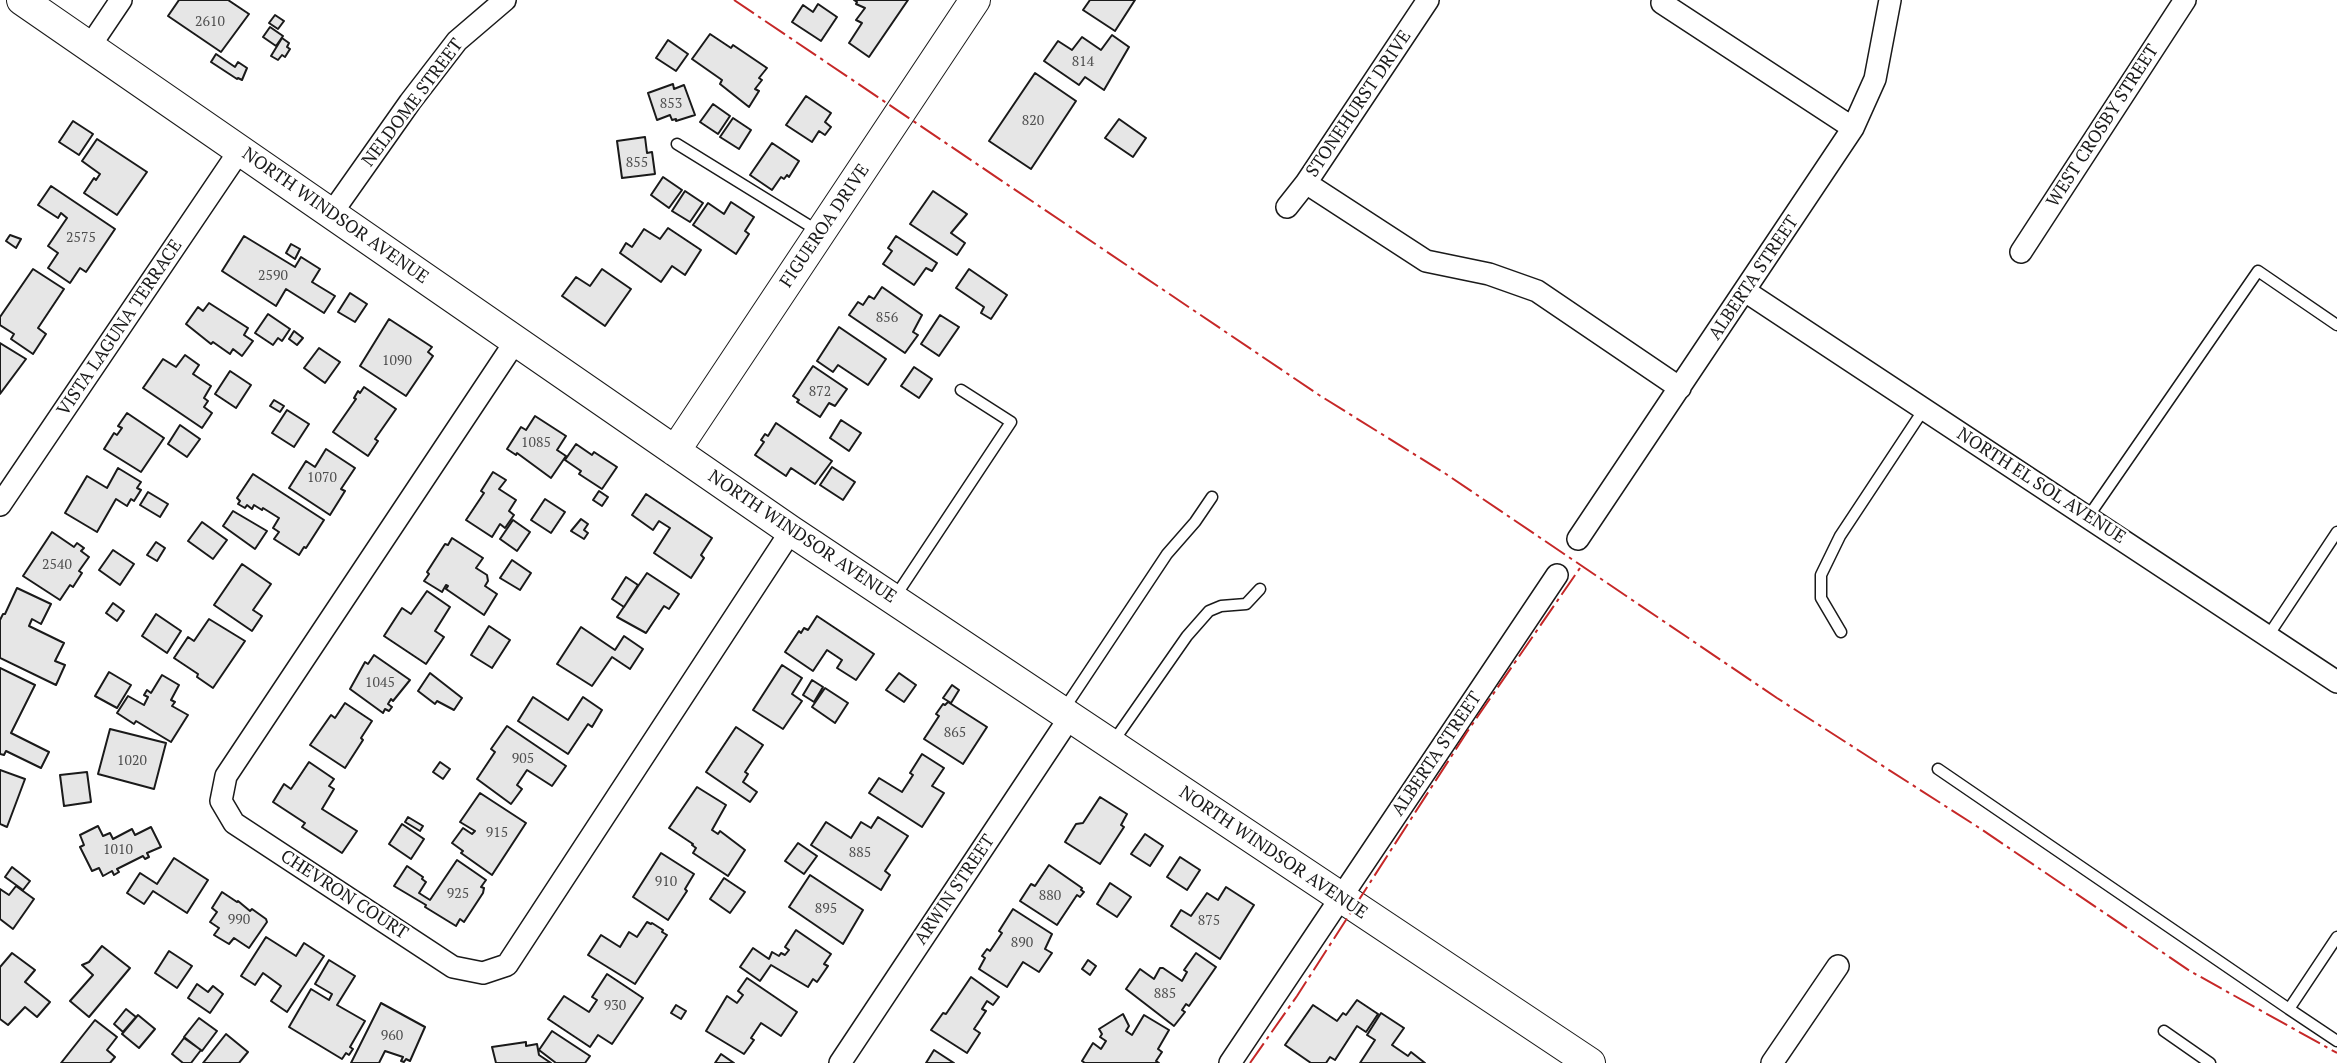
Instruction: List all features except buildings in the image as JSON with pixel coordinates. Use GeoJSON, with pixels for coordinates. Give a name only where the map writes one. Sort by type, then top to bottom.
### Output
{"type":"FeatureCollection","features":[{"type":"Feature","properties":{"kind":"street","name":"NORTH WINDSOR AVENUE"},"geometry":{"type":"LineString","coordinates":[[22,0],[791,531],[1590,1063]]}},
{"type":"Feature","properties":{"kind":"street"},"geometry":{"type":"LineString","coordinates":[[90,46],[121,0]]}},
{"type":"Feature","properties":{"kind":"street","name":"NELDOME STREET"},"geometry":{"type":"LineString","coordinates":[[331,214],[457,41],[505,0]]}},
{"type":"Feature","properties":{"kind":"street","name":"FIGUEROA DRIVE"},"geometry":{"type":"LineString","coordinates":[[675,451],[975,0]]}},
{"type":"Feature","properties":{"kind":"street","name":"STONEHURST DRIVE"},"geometry":{"type":"LineString","coordinates":[[1287,206],[1306,183],[1428,0]]}},
{"type":"Feature","properties":{"kind":"street","name":"ALBERTA STREET"},"geometry":{"type":"LineString","coordinates":[[1578,538],[1853,128],[1875,79],[1890,0]]}},
{"type":"Feature","properties":{"kind":"street","name":"WEST CROSBY STREET"},"geometry":{"type":"LineString","coordinates":[[2021,252],[2185,0]]}},
{"type":"Feature","properties":{"kind":"street"},"geometry":{"type":"LineString","coordinates":[[1662,3],[1853,128]]}},
{"type":"Feature","properties":{"kind":"street","name":"VISTA LAGUNA TERRACE"},"geometry":{"type":"LineString","coordinates":[[0,505],[240,150]]}},
{"type":"Feature","properties":{"kind":"street"},"geometry":{"type":"LineString","coordinates":[[1306,183],[1426,261],[1489,274],[1537,291],[1680,388]]}},
{"type":"Feature","properties":{"kind":"street","name":"NORTH EL SOL AVENUE"},"geometry":{"type":"LineString","coordinates":[[1745,291],[2337,682]]}},
{"type":"Feature","properties":{"kind":"street","name":"CHEVRON COURT"},"geometry":{"type":"LineString","coordinates":[[516,342],[226,776],[221,801],[234,823],[453,967],[483,973],[507,965],[791,531]]}},
{"type":"Feature","properties":{"kind":"street","name":"ALBERTA STREET"},"geometry":{"type":"LineString","coordinates":[[1230,1063],[1557,575]]}},
{"type":"Feature","properties":{"kind":"street","name":"ARWIN STREET"},"geometry":{"type":"LineString","coordinates":[[840,1063],[1067,714]]}},
{"type":"Feature","properties":{"kind":"street"},"geometry":{"type":"LineString","coordinates":[[1772,1063],[1838,966]]}},
{"type":"Feature","properties":{"kind":"lane"},"geometry":{"type":"LineString","coordinates":[[677,144],[820,232]]}},
{"type":"Feature","properties":{"kind":"lane"},"geometry":{"type":"LineString","coordinates":[[2088,517],[2258,271],[2337,325]]}},
{"type":"Feature","properties":{"kind":"lane"},"geometry":{"type":"LineString","coordinates":[[894,599],[1011,422],[961,390]]}},
{"type":"Feature","properties":{"kind":"lane"},"geometry":{"type":"LineString","coordinates":[[1841,632],[1821,598],[1822,575],[1840,536],[1924,409]]}},
{"type":"Feature","properties":{"kind":"lane"},"geometry":{"type":"LineString","coordinates":[[1067,714],[1167,554],[1188,531],[1212,497]]}},
{"type":"Feature","properties":{"kind":"lane"},"geometry":{"type":"LineString","coordinates":[[2268,636],[2337,532]]}},
{"type":"Feature","properties":{"kind":"lane"},"geometry":{"type":"LineString","coordinates":[[1112,745],[1187,636],[1209,611],[1221,606],[1246,604],[1259,589]]}},
{"type":"Feature","properties":{"kind":"lane"},"geometry":{"type":"LineString","coordinates":[[1938,769],[2337,1041]]}},
{"type":"Feature","properties":{"kind":"lane"},"geometry":{"type":"LineString","coordinates":[[2289,1009],[2337,937]]}},
{"type":"Feature","properties":{"kind":"lane"},"geometry":{"type":"LineString","coordinates":[[2164,1031],[2210,1063]]}},
{"type":"Feature","properties":{"kind":"power"},"geometry":{"type":"LineString","coordinates":[[734,0],[1319,395],[1446,474],[1777,698],[1981,829],[2190,971],[2337,1053]]}},
{"type":"Feature","properties":{"kind":"power"},"geometry":{"type":"LineString","coordinates":[[1250,1063],[1297,996],[1467,732],[1582,565]]}}]}
